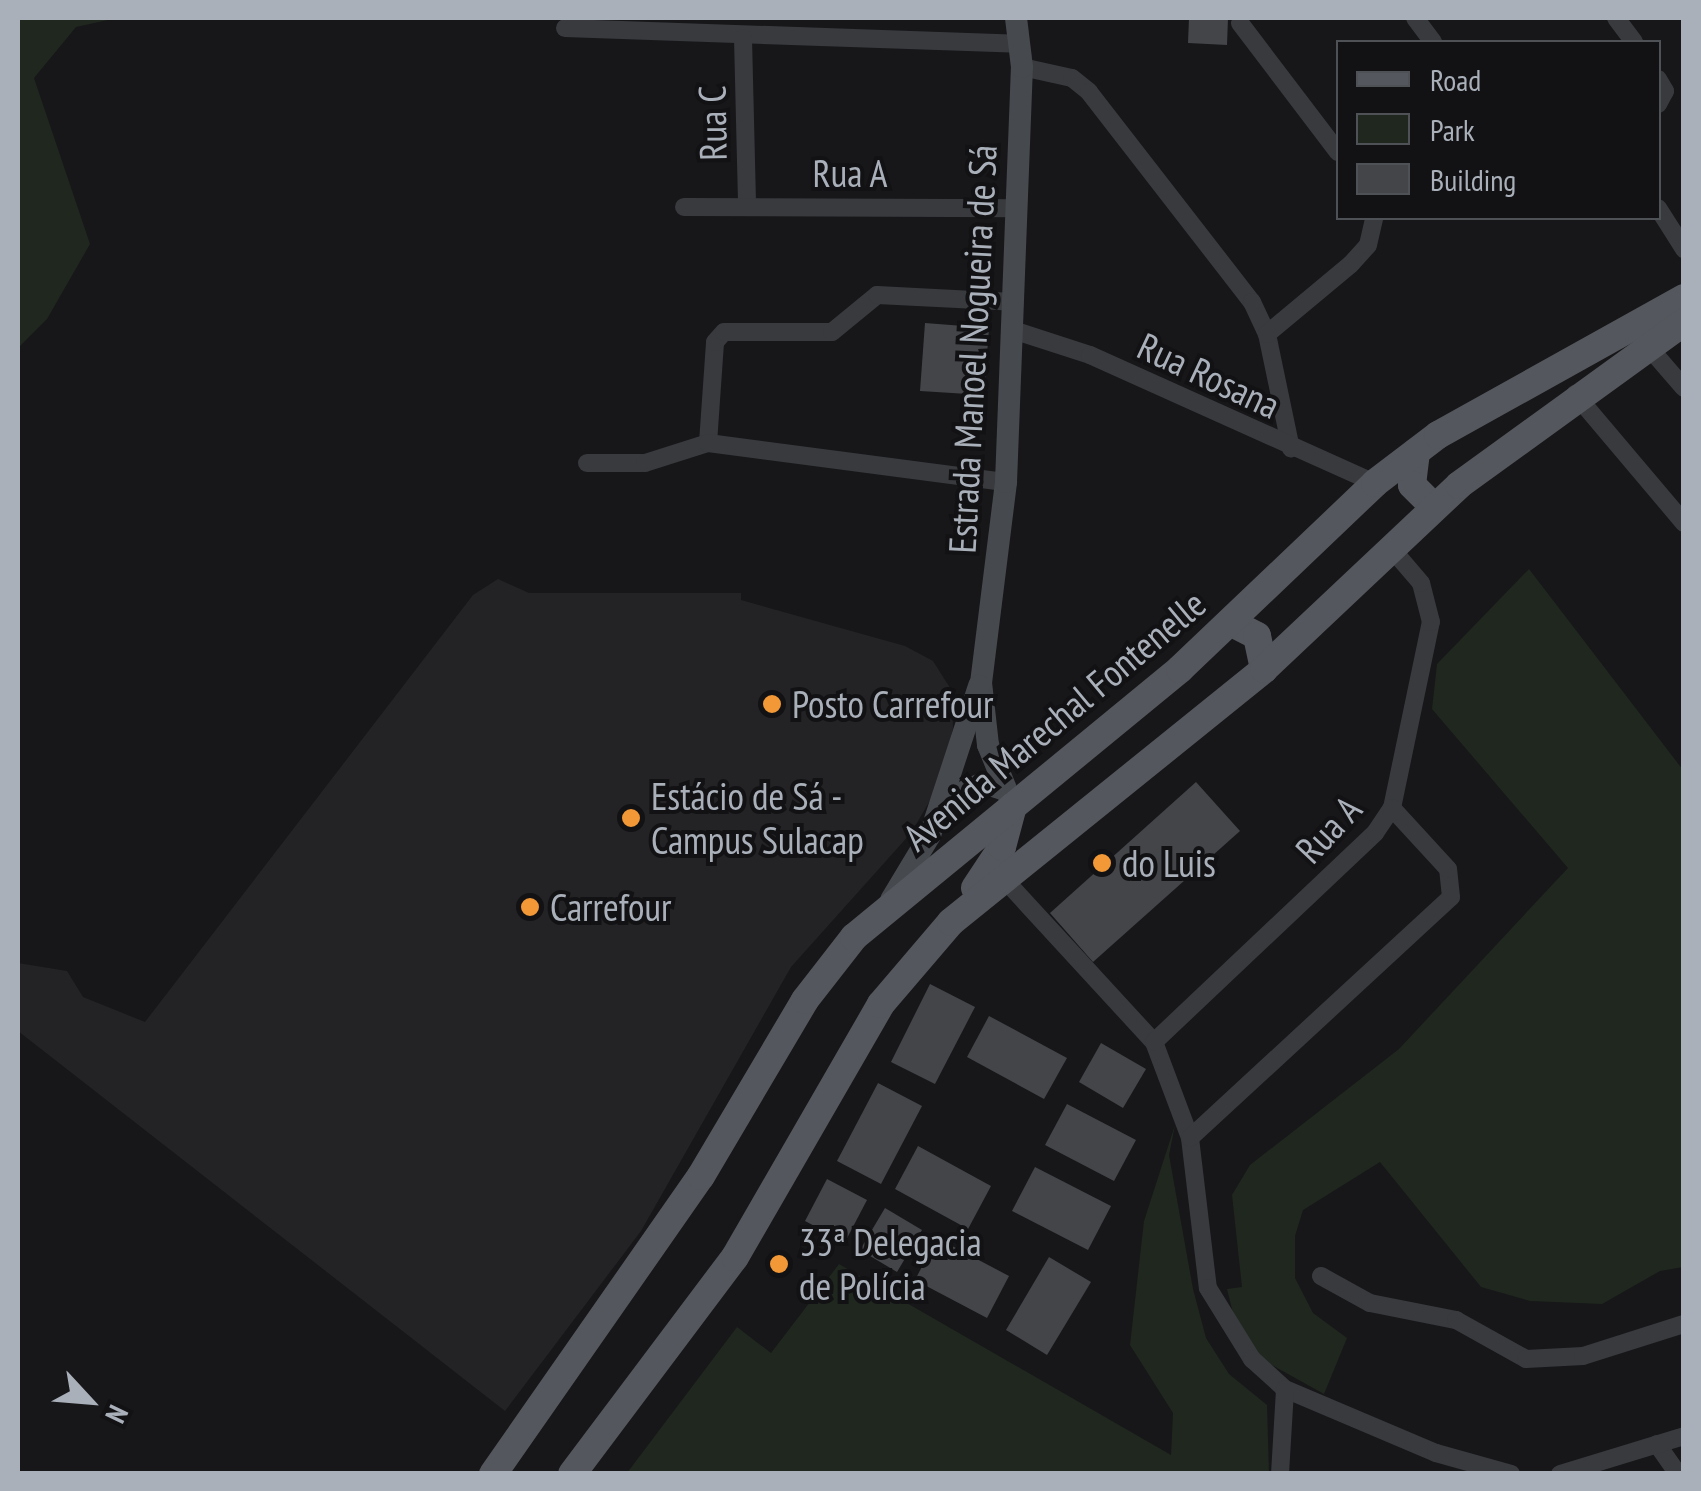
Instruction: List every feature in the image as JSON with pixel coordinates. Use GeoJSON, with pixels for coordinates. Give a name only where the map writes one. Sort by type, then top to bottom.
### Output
{"type":"FeatureCollection","features":[{"type":"Feature","properties":{"kind":"main road","name":"Estrada Manoel Nogueira de Sá"},"geometry":{"type":"LineString","coordinates":[[888,905],[944,801],[981,683],[1006,482],[1021,56],[1016,18]]}},
{"type":"Feature","properties":{"kind":"main road","name":"Avenida Marechal Fontenelle"},"geometry":{"type":"LineString","coordinates":[[493,1474],[702,1176],[805,1000],[888,905],[1008,798],[1232,623],[1375,483],[1416,452],[1684,298]]}},
{"type":"Feature","properties":{"kind":"main road"},"geometry":{"type":"LineString","coordinates":[[951,922],[1264,668],[1434,507],[1574,394],[1684,322]]}},
{"type":"Feature","properties":{"kind":"main road"},"geometry":{"type":"LineString","coordinates":[[1416,452],[1412,485],[1434,507]]}},
{"type":"Feature","properties":{"kind":"main road"},"geometry":{"type":"LineString","coordinates":[[1232,623],[1257,636],[1264,668]]}},
{"type":"Feature","properties":{"kind":"main road","name":"Estrada Manoel Nogueira de Sá"},"geometry":{"type":"LineString","coordinates":[[981,683],[1008,798]]}},
{"type":"Feature","properties":{"kind":"main road"},"geometry":{"type":"LineString","coordinates":[[572,1474],[735,1258],[881,1004],[951,922],[1002,847],[1008,798],[982,782],[944,801]]}},
{"type":"Feature","properties":{"kind":"street"},"geometry":{"type":"LineString","coordinates":[[1416,18],[1432,40]]}},
{"type":"Feature","properties":{"kind":"street"},"geometry":{"type":"LineString","coordinates":[[1616,18],[1632,40]]}},
{"type":"Feature","properties":{"kind":"street"},"geometry":{"type":"LineString","coordinates":[[1240,24],[1336,149]]}},
{"type":"Feature","properties":{"kind":"street"},"geometry":{"type":"LineString","coordinates":[[566,28],[1021,56],[1072,78],[1089,92],[1252,302],[1267,334],[1291,449]]}},
{"type":"Feature","properties":{"kind":"street","name":"Rua C"},"geometry":{"type":"LineString","coordinates":[[743,38],[746,206]]}},
{"type":"Feature","properties":{"kind":"street","name":"Rua A"},"geometry":{"type":"LineString","coordinates":[[684,206],[1016,208]]}},
{"type":"Feature","properties":{"kind":"street"},"geometry":{"type":"LineString","coordinates":[[1661,213],[1684,249]]}},
{"type":"Feature","properties":{"kind":"street"},"geometry":{"type":"LineString","coordinates":[[1267,334],[1351,264],[1368,245],[1374,220]]}},
{"type":"Feature","properties":{"kind":"street"},"geometry":{"type":"LineString","coordinates":[[708,443],[719,336],[843,328],[877,294],[1014,302]]}},
{"type":"Feature","properties":{"kind":"street","name":"Rua Rosana"},"geometry":{"type":"LineString","coordinates":[[1013,330],[1090,355],[1291,449],[1375,483]]}},
{"type":"Feature","properties":{"kind":"street"},"geometry":{"type":"LineString","coordinates":[[1646,344],[1684,388]]}},
{"type":"Feature","properties":{"kind":"street"},"geometry":{"type":"LineString","coordinates":[[1574,394],[1684,523]]}},
{"type":"Feature","properties":{"kind":"street"},"geometry":{"type":"LineString","coordinates":[[588,463],[645,463],[708,443],[1006,482]]}},
{"type":"Feature","properties":{"kind":"street","name":"Rua A"},"geometry":{"type":"LineString","coordinates":[[1154,1042],[1375,833],[1392,808],[1432,622],[1421,583],[1392,549]]}},
{"type":"Feature","properties":{"kind":"street"},"geometry":{"type":"LineString","coordinates":[[1190,1138],[1451,897],[1448,869],[1392,808]]}},
{"type":"Feature","properties":{"kind":"street"},"geometry":{"type":"LineString","coordinates":[[1002,878],[1154,1042],[1190,1138],[1208,1288],[1231,1334],[1285,1389],[1436,1453],[1512,1474]]}},
{"type":"Feature","properties":{"kind":"street"},"geometry":{"type":"LineString","coordinates":[[1321,1276],[1370,1303],[1456,1320],[1526,1358],[1584,1356],[1684,1324]]}},
{"type":"Feature","properties":{"kind":"street"},"geometry":{"type":"LineString","coordinates":[[1280,1474],[1285,1389]]}},
{"type":"Feature","properties":{"kind":"street"},"geometry":{"type":"LineString","coordinates":[[1560,1474],[1684,1436]]}},
{"type":"Feature","properties":{"kind":"street"},"geometry":{"type":"LineString","coordinates":[[1657,1444],[1678,1474]]}},
{"type":"Feature","properties":{"kind":"shaded area","name":"Carrefour"},"geometry":{"type":"Polygon","coordinates":[[[498,579],[529,593],[741,593],[741,600],[905,646],[933,661],[952,691],[953,728],[942,780],[911,833],[791,967],[641,1231],[505,1411],[18,1031],[18,963],[67,971],[83,997],[145,1022],[473,595],[498,579]]]}},
{"type":"Feature","properties":{"kind":"green space"},"geometry":{"type":"Polygon","coordinates":[[[18,18],[117,18],[76,27],[34,78],[90,244],[47,319],[18,348],[18,18]]]}},
{"type":"Feature","properties":{"kind":"green space"},"geometry":{"type":"Polygon","coordinates":[[[1529,569],[1683,770],[1683,1267],[1660,1271],[1602,1304],[1530,1301],[1481,1287],[1380,1162],[1303,1210],[1295,1236],[1295,1278],[1313,1313],[1347,1338],[1324,1394],[1261,1359],[1234,1317],[1227,1289],[1242,1287],[1232,1195],[1250,1165],[1399,1049],[1568,868],[1432,709],[1437,664],[1529,569]]]}},
{"type":"Feature","properties":{"kind":"green space"},"geometry":{"type":"Polygon","coordinates":[[[1175,1125],[1169,1155],[1193,1289],[1206,1338],[1229,1374],[1267,1405],[1269,1473],[627,1473],[737,1327],[771,1353],[839,1264],[1171,1455],[1173,1413],[1130,1345],[1144,1221],[1175,1125]]]}},
{"type":"Feature","properties":{"kind":"building"},"geometry":{"type":"Polygon","coordinates":[[[1189,18],[1228,18],[1227,45],[1188,43],[1189,18]]]}},
{"type":"Feature","properties":{"kind":"building"},"geometry":{"type":"Polygon","coordinates":[[[925,323],[989,328],[984,395],[920,391],[925,323]]]}},
{"type":"Feature","properties":{"kind":"building"},"geometry":{"type":"Polygon","coordinates":[[[1196,782],[1240,831],[1093,962],[1050,913],[1196,782]]]}},
{"type":"Feature","properties":{"kind":"building"},"geometry":{"type":"Polygon","coordinates":[[[930,984],[975,1007],[935,1084],[891,1062],[930,984]]]}},
{"type":"Feature","properties":{"kind":"building"},"geometry":{"type":"Polygon","coordinates":[[[989,1016],[1067,1058],[1044,1099],[967,1057],[989,1016]]]}},
{"type":"Feature","properties":{"kind":"building"},"geometry":{"type":"Polygon","coordinates":[[[1101,1043],[1146,1069],[1123,1108],[1079,1082],[1101,1043]]]}},
{"type":"Feature","properties":{"kind":"building"},"geometry":{"type":"Polygon","coordinates":[[[878,1083],[922,1106],[881,1184],[837,1161],[878,1083]]]}},
{"type":"Feature","properties":{"kind":"building"},"geometry":{"type":"Polygon","coordinates":[[[1067,1104],[1136,1140],[1114,1181],[1045,1145],[1067,1104]]]}},
{"type":"Feature","properties":{"kind":"building"},"geometry":{"type":"Polygon","coordinates":[[[918,1146],[991,1186],[968,1229],[895,1189],[918,1146]]]}},
{"type":"Feature","properties":{"kind":"building"},"geometry":{"type":"Polygon","coordinates":[[[1035,1167],[1111,1206],[1088,1250],[1012,1211],[1035,1167]]]}},
{"type":"Feature","properties":{"kind":"building"},"geometry":{"type":"Polygon","coordinates":[[[827,1179],[867,1200],[845,1242],[805,1221],[827,1179]]]}},
{"type":"Feature","properties":{"kind":"building"},"geometry":{"type":"Polygon","coordinates":[[[885,1208],[922,1230],[897,1272],[860,1250],[885,1208]]]}},
{"type":"Feature","properties":{"kind":"building"},"geometry":{"type":"Polygon","coordinates":[[[937,1238],[1009,1276],[987,1318],[915,1280],[937,1238]]]}},
{"type":"Feature","properties":{"kind":"building"},"geometry":{"type":"Polygon","coordinates":[[[1049,1257],[1091,1282],[1047,1355],[1006,1330],[1049,1257]]]}},
{"type":"Feature","properties":{"kind":"place","name":"Posto Carrefour"},"geometry":{"type":"Point","coordinates":[772,704]}},
{"type":"Feature","properties":{"kind":"place","name":"Estácio de Sá - Campus Sulacap"},"geometry":{"type":"Point","coordinates":[631,818]}},
{"type":"Feature","properties":{"kind":"place","name":"do Luis"},"geometry":{"type":"Point","coordinates":[1102,863]}},
{"type":"Feature","properties":{"kind":"place","name":"Carrefour"},"geometry":{"type":"Point","coordinates":[530,907]}},
{"type":"Feature","properties":{"kind":"place","name":"33ª Delegacia de Polícia"},"geometry":{"type":"Point","coordinates":[779,1264]}}]}
